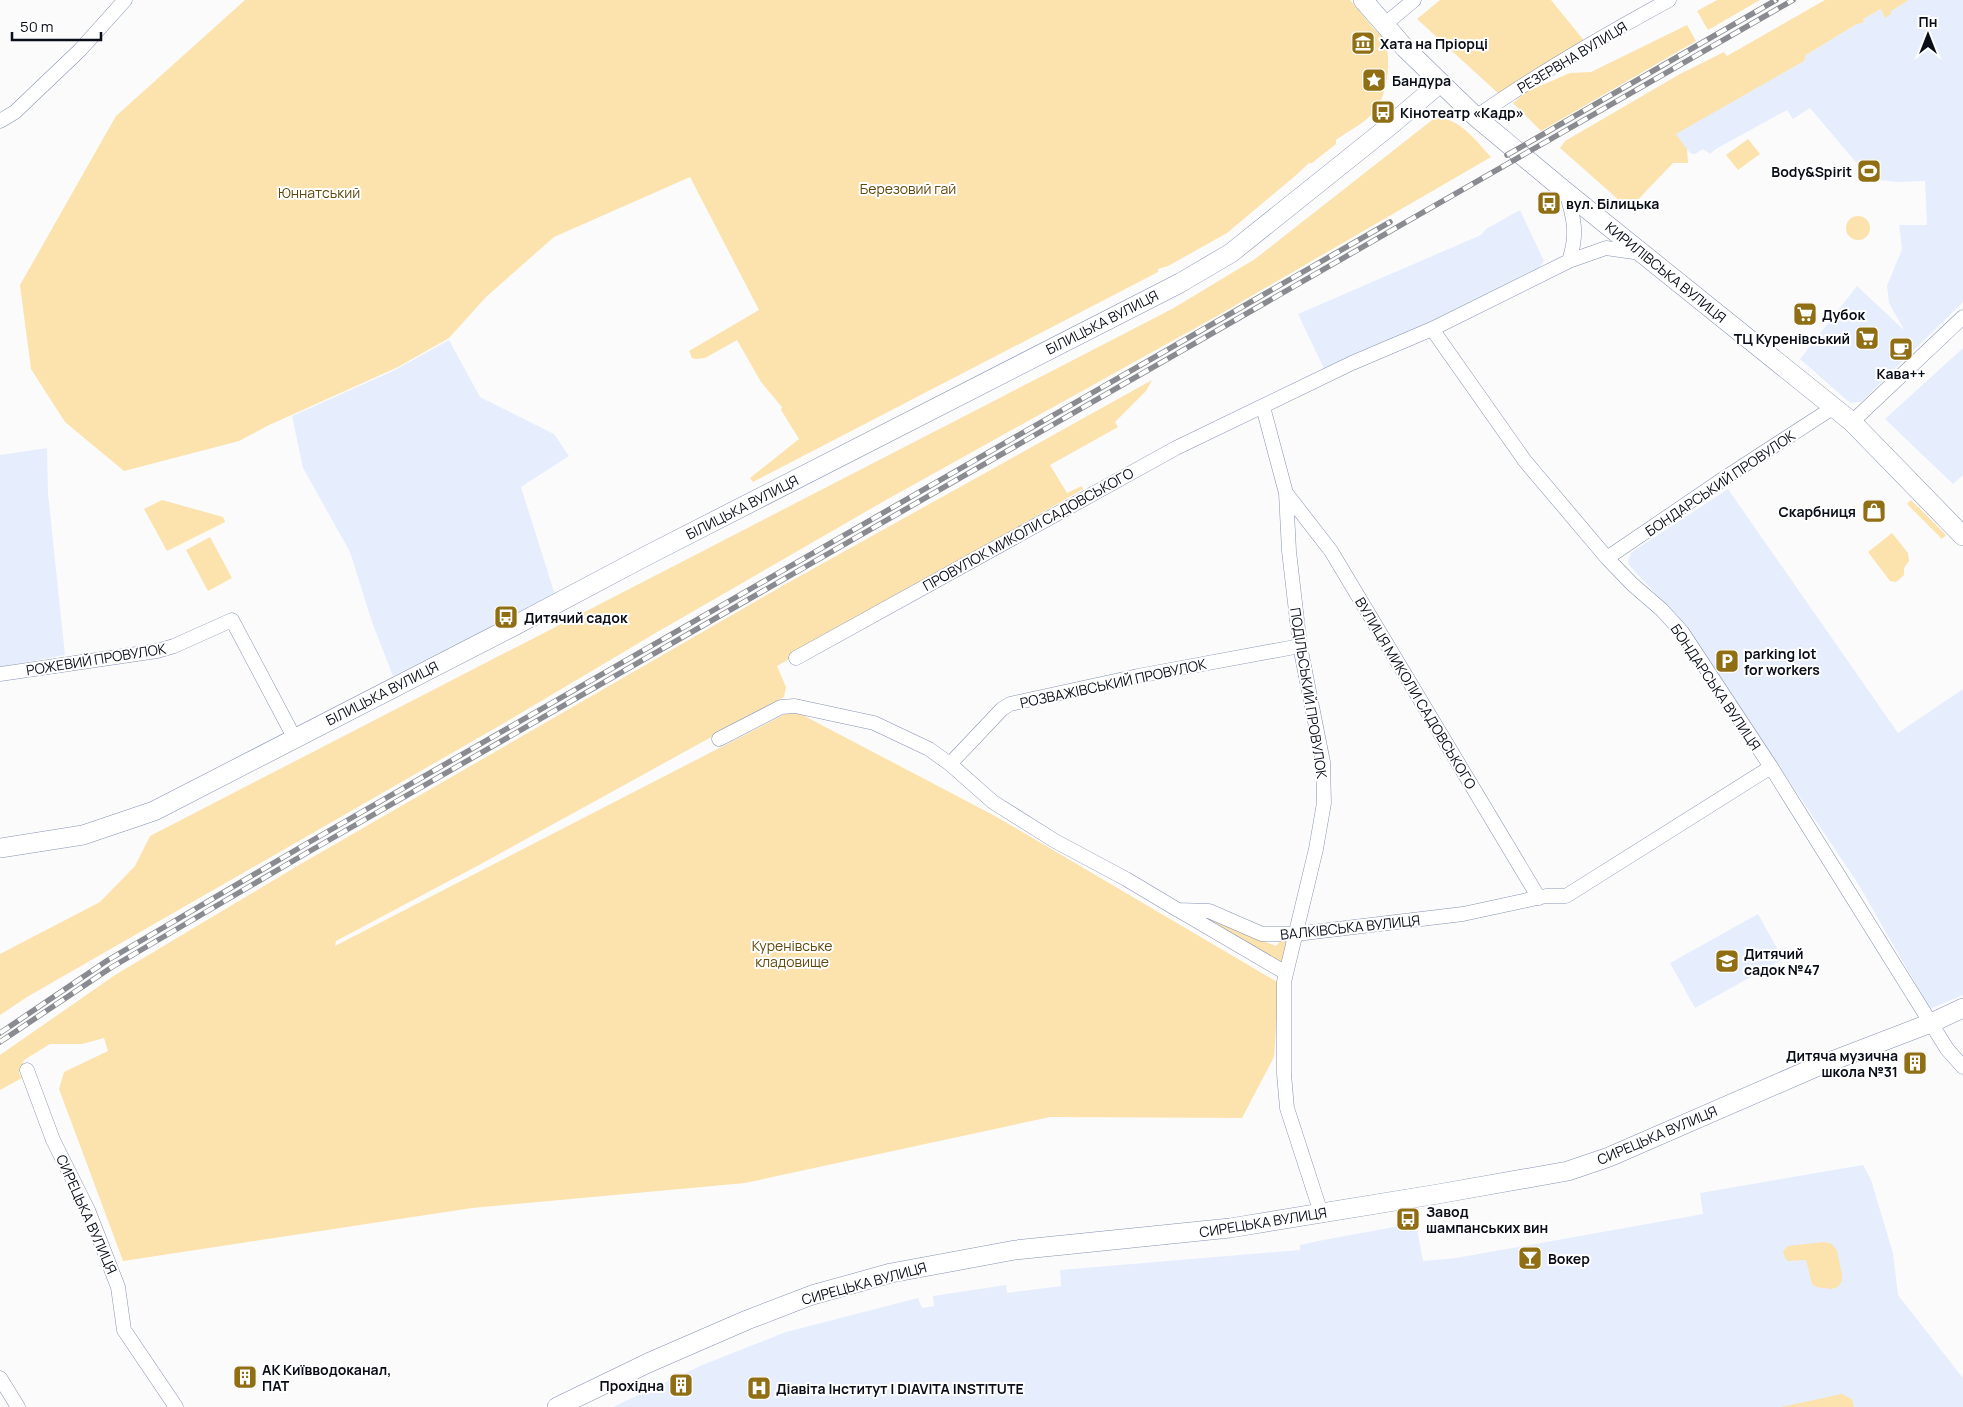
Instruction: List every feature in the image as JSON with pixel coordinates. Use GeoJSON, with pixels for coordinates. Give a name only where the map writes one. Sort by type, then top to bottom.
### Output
{"type":"FeatureCollection","features":[{"type":"Feature","properties":{"kind":"main road","name":"КИРИЛІВСЬКА ВУЛИЦЯ"},"geometry":{"type":"LineString","coordinates":[[1363,0],[1384,25],[1476,118],[1852,422],[1963,536]]}},
{"type":"Feature","properties":{"kind":"main road","name":"БІЛИЦЬКА ВУЛИЦЯ"},"geometry":{"type":"LineString","coordinates":[[0,848],[83,835],[154,811],[646,556],[1180,283],[1231,253],[1385,130],[1440,83]]}},
{"type":"Feature","properties":{"kind":"main road","name":"СИРЕЦЬКА ВУЛИЦЯ"},"geometry":{"type":"LineString","coordinates":[[557,1407],[648,1363],[747,1320],[812,1295],[891,1273],[1016,1250],[1230,1228],[1438,1194],[1574,1169],[1609,1157],[1816,1068],[1931,1023],[1963,1008]]}},
{"type":"Feature","properties":{"kind":"street"},"geometry":{"type":"LineString","coordinates":[[0,121],[15,112],[80,50],[125,0]]}},
{"type":"Feature","properties":{"kind":"street"},"geometry":{"type":"LineString","coordinates":[[1384,25],[1414,0]]}},
{"type":"Feature","properties":{"kind":"street","name":"РЕЗЕРВНА ВУЛИЦЯ"},"geometry":{"type":"LineString","coordinates":[[1476,118],[1502,99],[1581,50],[1669,0]]}},
{"type":"Feature","properties":{"kind":"street"},"geometry":{"type":"LineString","coordinates":[[1566,192],[1576,233],[1569,261]]}},
{"type":"Feature","properties":{"kind":"street"},"geometry":{"type":"LineString","coordinates":[[1264,407],[1352,363],[1432,329],[1569,261],[1606,248],[1644,254]]}},
{"type":"Feature","properties":{"kind":"street"},"geometry":{"type":"LineString","coordinates":[[1852,422],[1963,317]]}},
{"type":"Feature","properties":{"kind":"street","name":"БОНДАРСЬКА ВУЛИЦЯ"},"geometry":{"type":"LineString","coordinates":[[1432,329],[1525,461],[1607,558],[1632,584],[1662,610],[1682,632],[1771,767],[1947,1049],[1963,1067]]}},
{"type":"Feature","properties":{"kind":"street","name":"ПОДІЛЬСЬКИЙ ПРОВУЛОК"},"geometry":{"type":"LineString","coordinates":[[1264,407],[1286,493],[1289,551],[1300,646],[1322,757],[1324,804],[1316,849],[1286,973],[1284,1074],[1287,1108],[1320,1213]]}},
{"type":"Feature","properties":{"kind":"street","name":"ПРОВУЛОК МИКОЛИ САДОВСЬКОГО"},"geometry":{"type":"LineString","coordinates":[[796,658],[1176,448],[1264,407]]}},
{"type":"Feature","properties":{"kind":"street","name":"БОНДАРСЬКИЙ ПРОВУЛОК"},"geometry":{"type":"LineString","coordinates":[[1607,558],[1726,477],[1834,407]]}},
{"type":"Feature","properties":{"kind":"street","name":"ВУЛИЦЯ МИКОЛИ САДОВСЬКОГО"},"geometry":{"type":"LineString","coordinates":[[1286,493],[1331,551],[1539,898]]}},
{"type":"Feature","properties":{"kind":"street","name":"РОЖЕВИЙ ПРОВУЛОК"},"geometry":{"type":"LineString","coordinates":[[0,674],[157,651],[174,646],[232,620],[295,739]]}},
{"type":"Feature","properties":{"kind":"street","name":"РОЗВАЖІВСЬКИЙ ПРОВУЛОК"},"geometry":{"type":"LineString","coordinates":[[950,764],[1010,704],[1138,676],[1300,646]]}},
{"type":"Feature","properties":{"kind":"street","name":"ВАЛКІВСЬКА ВУЛИЦЯ"},"geometry":{"type":"LineString","coordinates":[[719,739],[781,707],[795,706],[874,723],[929,749],[950,764],[993,802],[1055,841],[1126,879],[1178,910],[1209,912],[1262,934],[1296,934],[1463,914],[1499,908],[1539,898],[1566,896],[1771,767]]}},
{"type":"Feature","properties":{"kind":"street"},"geometry":{"type":"LineString","coordinates":[[1178,910],[1286,973]]}},
{"type":"Feature","properties":{"kind":"street","name":"СИРЕЦЬКА ВУЛИЦЯ"},"geometry":{"type":"LineString","coordinates":[[28,1070],[53,1140],[88,1210],[118,1287],[124,1330],[176,1407]]}},
{"type":"Feature","properties":{"kind":"street"},"geometry":{"type":"LineString","coordinates":[[0,1378],[18,1407]]}},
{"type":"Feature","properties":{"kind":"shaded area"},"geometry":{"type":"Polygon","coordinates":[[[1909,0],[1963,0],[1963,302],[1861,402],[1850,403],[1800,359],[1857,286],[1904,330],[1889,303],[1887,286],[1902,249],[1899,225],[1927,225],[1925,181],[1897,182],[1870,179],[1810,108],[1793,119],[1787,110],[1710,154],[1703,149],[1695,154],[1690,153],[1675,134],[1804,61],[1806,55],[1855,25],[1864,22],[1863,19],[1881,9],[1885,17],[1890,11],[1909,0]]]}},
{"type":"Feature","properties":{"kind":"shaded area"},"geometry":{"type":"Polygon","coordinates":[[[1520,210],[1544,261],[1533,276],[1326,373],[1298,314],[1481,235],[1486,229],[1520,210]]]}},
{"type":"Feature","properties":{"kind":"shaded area"},"geometry":{"type":"Polygon","coordinates":[[[449,340],[480,397],[554,434],[569,456],[521,487],[555,595],[393,676],[372,622],[350,552],[303,468],[292,416],[393,371],[449,340]]]}},
{"type":"Feature","properties":{"kind":"shaded area"},"geometry":{"type":"Polygon","coordinates":[[[1963,348],[1963,475],[1953,484],[1885,419],[1963,348]]]}},
{"type":"Feature","properties":{"kind":"shaded area"},"geometry":{"type":"Polygon","coordinates":[[[47,448],[48,493],[65,655],[0,667],[0,455],[47,448]]]}},
{"type":"Feature","properties":{"kind":"shaded area"},"geometry":{"type":"Polygon","coordinates":[[[1728,489],[1898,733],[1963,689],[1963,995],[1930,1009],[1857,882],[1684,625],[1629,565],[1628,560],[1632,552],[1728,489]]]}},
{"type":"Feature","properties":{"kind":"shaded area","name":"Дитячий садок №47"},"geometry":{"type":"Polygon","coordinates":[[[1758,914],[1783,959],[1695,1008],[1670,963],[1758,914]]]}},
{"type":"Feature","properties":{"kind":"shaded area"},"geometry":{"type":"Polygon","coordinates":[[[1863,1165],[1871,1180],[1893,1253],[1898,1295],[1963,1378],[1963,1407],[613,1407],[702,1365],[786,1332],[918,1298],[922,1308],[934,1306],[933,1296],[1006,1285],[1007,1293],[1061,1286],[1060,1270],[1300,1250],[1300,1245],[1416,1223],[1423,1261],[1456,1258],[1703,1214],[1700,1193],[1863,1165]]]}},
{"type":"Feature","properties":{"kind":"green space"},"geometry":{"type":"Polygon","coordinates":[[[245,0],[1350,0],[1384,40],[1388,56],[1388,66],[1383,95],[1371,115],[1336,140],[1336,144],[1312,163],[1309,163],[1227,233],[1168,266],[1158,269],[1158,272],[753,482],[750,478],[799,439],[781,410],[782,407],[761,382],[737,340],[705,358],[692,358],[689,351],[759,310],[690,177],[554,237],[486,297],[449,338],[398,367],[267,426],[239,441],[124,471],[65,422],[31,369],[20,285],[116,116],[245,0]]]}},
{"type":"Feature","properties":{"kind":"green space"},"geometry":{"type":"Polygon","coordinates":[[[1440,0],[1551,0],[1586,43],[1500,95],[1417,19],[1440,0]]]}},
{"type":"Feature","properties":{"kind":"green space"},"geometry":{"type":"Polygon","coordinates":[[[1717,0],[1760,0],[1708,30],[1697,11],[1717,0]]]}},
{"type":"Feature","properties":{"kind":"green space"},"geometry":{"type":"Polygon","coordinates":[[[1825,0],[1909,0],[1891,11],[1891,14],[1885,18],[1881,9],[1863,19],[1864,22],[1855,25],[1806,55],[1804,61],[1676,134],[1687,149],[1688,163],[1673,163],[1629,209],[1560,148],[1565,141],[1680,74],[1724,52],[1727,56],[1825,0]]]}},
{"type":"Feature","properties":{"kind":"green space"},"geometry":{"type":"Polygon","coordinates":[[[1687,25],[1696,41],[1541,131],[1513,103],[1526,92],[1570,73],[1591,72],[1687,25]]]}},
{"type":"Feature","properties":{"kind":"green space"},"geometry":{"type":"Polygon","coordinates":[[[1436,117],[1453,122],[1467,131],[1491,157],[1217,316],[886,500],[506,722],[27,997],[0,1015],[0,954],[100,902],[135,866],[150,836],[1172,309],[1255,259],[1436,117]]]}},
{"type":"Feature","properties":{"kind":"green space"},"geometry":{"type":"Polygon","coordinates":[[[1748,139],[1760,154],[1738,170],[1726,155],[1748,139]]]}},
{"type":"Feature","properties":{"kind":"green space"},"geometry":{"type":"Polygon","coordinates":[[[1858,216],[1863,217],[1869,223],[1869,233],[1863,239],[1858,240],[1853,239],[1847,233],[1846,228],[1847,223],[1853,217],[1858,216]]]}},
{"type":"Feature","properties":{"kind":"green space","name":"Куренівське кладовище"},"geometry":{"type":"Polygon","coordinates":[[[1152,380],[1146,391],[1115,422],[1118,427],[1050,465],[1067,493],[1082,486],[1083,489],[777,666],[786,687],[784,697],[479,865],[336,941],[335,946],[793,710],[995,816],[1279,983],[1274,1057],[1242,1118],[1050,1117],[745,1183],[472,1208],[123,1261],[59,1089],[64,1072],[108,1051],[104,1038],[82,1044],[50,1044],[24,1060],[19,1073],[22,1078],[0,1090],[0,1055],[115,975],[299,865],[784,585],[1152,380]]]}},
{"type":"Feature","properties":{"kind":"green space"},"geometry":{"type":"Polygon","coordinates":[[[162,500],[223,517],[225,522],[167,551],[144,509],[162,500]]]}},
{"type":"Feature","properties":{"kind":"green space"},"geometry":{"type":"Polygon","coordinates":[[[1911,500],[1946,535],[1942,539],[1907,504],[1911,500]]]}},
{"type":"Feature","properties":{"kind":"green space"},"geometry":{"type":"Polygon","coordinates":[[[1892,533],[1908,553],[1909,561],[1904,568],[1904,575],[1896,582],[1890,581],[1868,552],[1892,533]]]}},
{"type":"Feature","properties":{"kind":"green space"},"geometry":{"type":"Polygon","coordinates":[[[210,537],[232,578],[208,591],[186,550],[210,537]]]}},
{"type":"Feature","properties":{"kind":"green space"},"geometry":{"type":"Polygon","coordinates":[[[1203,917],[1276,946],[1283,938],[1289,939],[1285,963],[1279,965],[1202,919],[1203,917]]]}},
{"type":"Feature","properties":{"kind":"green space"},"geometry":{"type":"Polygon","coordinates":[[[1824,1242],[1832,1244],[1837,1251],[1842,1275],[1842,1281],[1838,1287],[1831,1289],[1816,1287],[1812,1284],[1806,1260],[1788,1261],[1783,1251],[1788,1246],[1824,1242]]]}},
{"type":"Feature","properties":{"kind":"green space"},"geometry":{"type":"Polygon","coordinates":[[[1842,1394],[1852,1399],[1854,1407],[1781,1407],[1842,1394]]]}},
{"type":"Feature","properties":{"kind":"railway"},"geometry":{"type":"LineString","coordinates":[[1507,155],[1776,0]]}},
{"type":"Feature","properties":{"kind":"railway"},"geometry":{"type":"LineString","coordinates":[[0,1042],[112,967],[310,851],[1793,0]]}},
{"type":"Feature","properties":{"kind":"railway"},"geometry":{"type":"LineString","coordinates":[[0,1033],[108,960],[306,844],[1390,222]]}},
{"type":"Feature","properties":{"kind":"place","name":"Хата на Пріорці"},"geometry":{"type":"Point","coordinates":[1363,43]}},
{"type":"Feature","properties":{"kind":"place","name":"Бандура"},"geometry":{"type":"Point","coordinates":[1374,80]}},
{"type":"Feature","properties":{"kind":"place","name":"Кінотеатр «Кадр»"},"geometry":{"type":"Point","coordinates":[1383,112]}},
{"type":"Feature","properties":{"kind":"place","name":"Body&Spirit"},"geometry":{"type":"Point","coordinates":[1869,171]}},
{"type":"Feature","properties":{"kind":"place","name":"вул. Білицька"},"geometry":{"type":"Point","coordinates":[1549,203]}},
{"type":"Feature","properties":{"kind":"place","name":"Дубок"},"geometry":{"type":"Point","coordinates":[1805,314]}},
{"type":"Feature","properties":{"kind":"place","name":"ТЦ Куренівський"},"geometry":{"type":"Point","coordinates":[1867,338]}},
{"type":"Feature","properties":{"kind":"place","name":"Кава++"},"geometry":{"type":"Point","coordinates":[1901,349]}},
{"type":"Feature","properties":{"kind":"place","name":"Скарбниця"},"geometry":{"type":"Point","coordinates":[1874,511]}},
{"type":"Feature","properties":{"kind":"place","name":"Дитячий садок"},"geometry":{"type":"Point","coordinates":[506,617]}},
{"type":"Feature","properties":{"kind":"place","name":"parking lot for workers"},"geometry":{"type":"Point","coordinates":[1727,661]}},
{"type":"Feature","properties":{"kind":"place","name":"Дитячий садок №47"},"geometry":{"type":"Point","coordinates":[1727,961]}},
{"type":"Feature","properties":{"kind":"place","name":"Дитяча музична школа №31"},"geometry":{"type":"Point","coordinates":[1915,1063]}},
{"type":"Feature","properties":{"kind":"place","name":"Завод шампанських вин"},"geometry":{"type":"Point","coordinates":[1408,1219]}},
{"type":"Feature","properties":{"kind":"place","name":"Вокер"},"geometry":{"type":"Point","coordinates":[1530,1258]}},
{"type":"Feature","properties":{"kind":"place","name":"АК Київводоканал, ПАТ"},"geometry":{"type":"Point","coordinates":[245,1377]}},
{"type":"Feature","properties":{"kind":"place","name":"Прохідна"},"geometry":{"type":"Point","coordinates":[681,1385]}},
{"type":"Feature","properties":{"kind":"place","name":"Діавіта Інститут | DIAVITA INSTITUTE"},"geometry":{"type":"Point","coordinates":[759,1388]}},
{"type":"Feature","properties":{"kind":"park label","name":"Березовий гай"},"geometry":{"type":"Point","coordinates":[908,188]}},
{"type":"Feature","properties":{"kind":"park label","name":"Юннатський"},"geometry":{"type":"Point","coordinates":[319,192]}}]}
